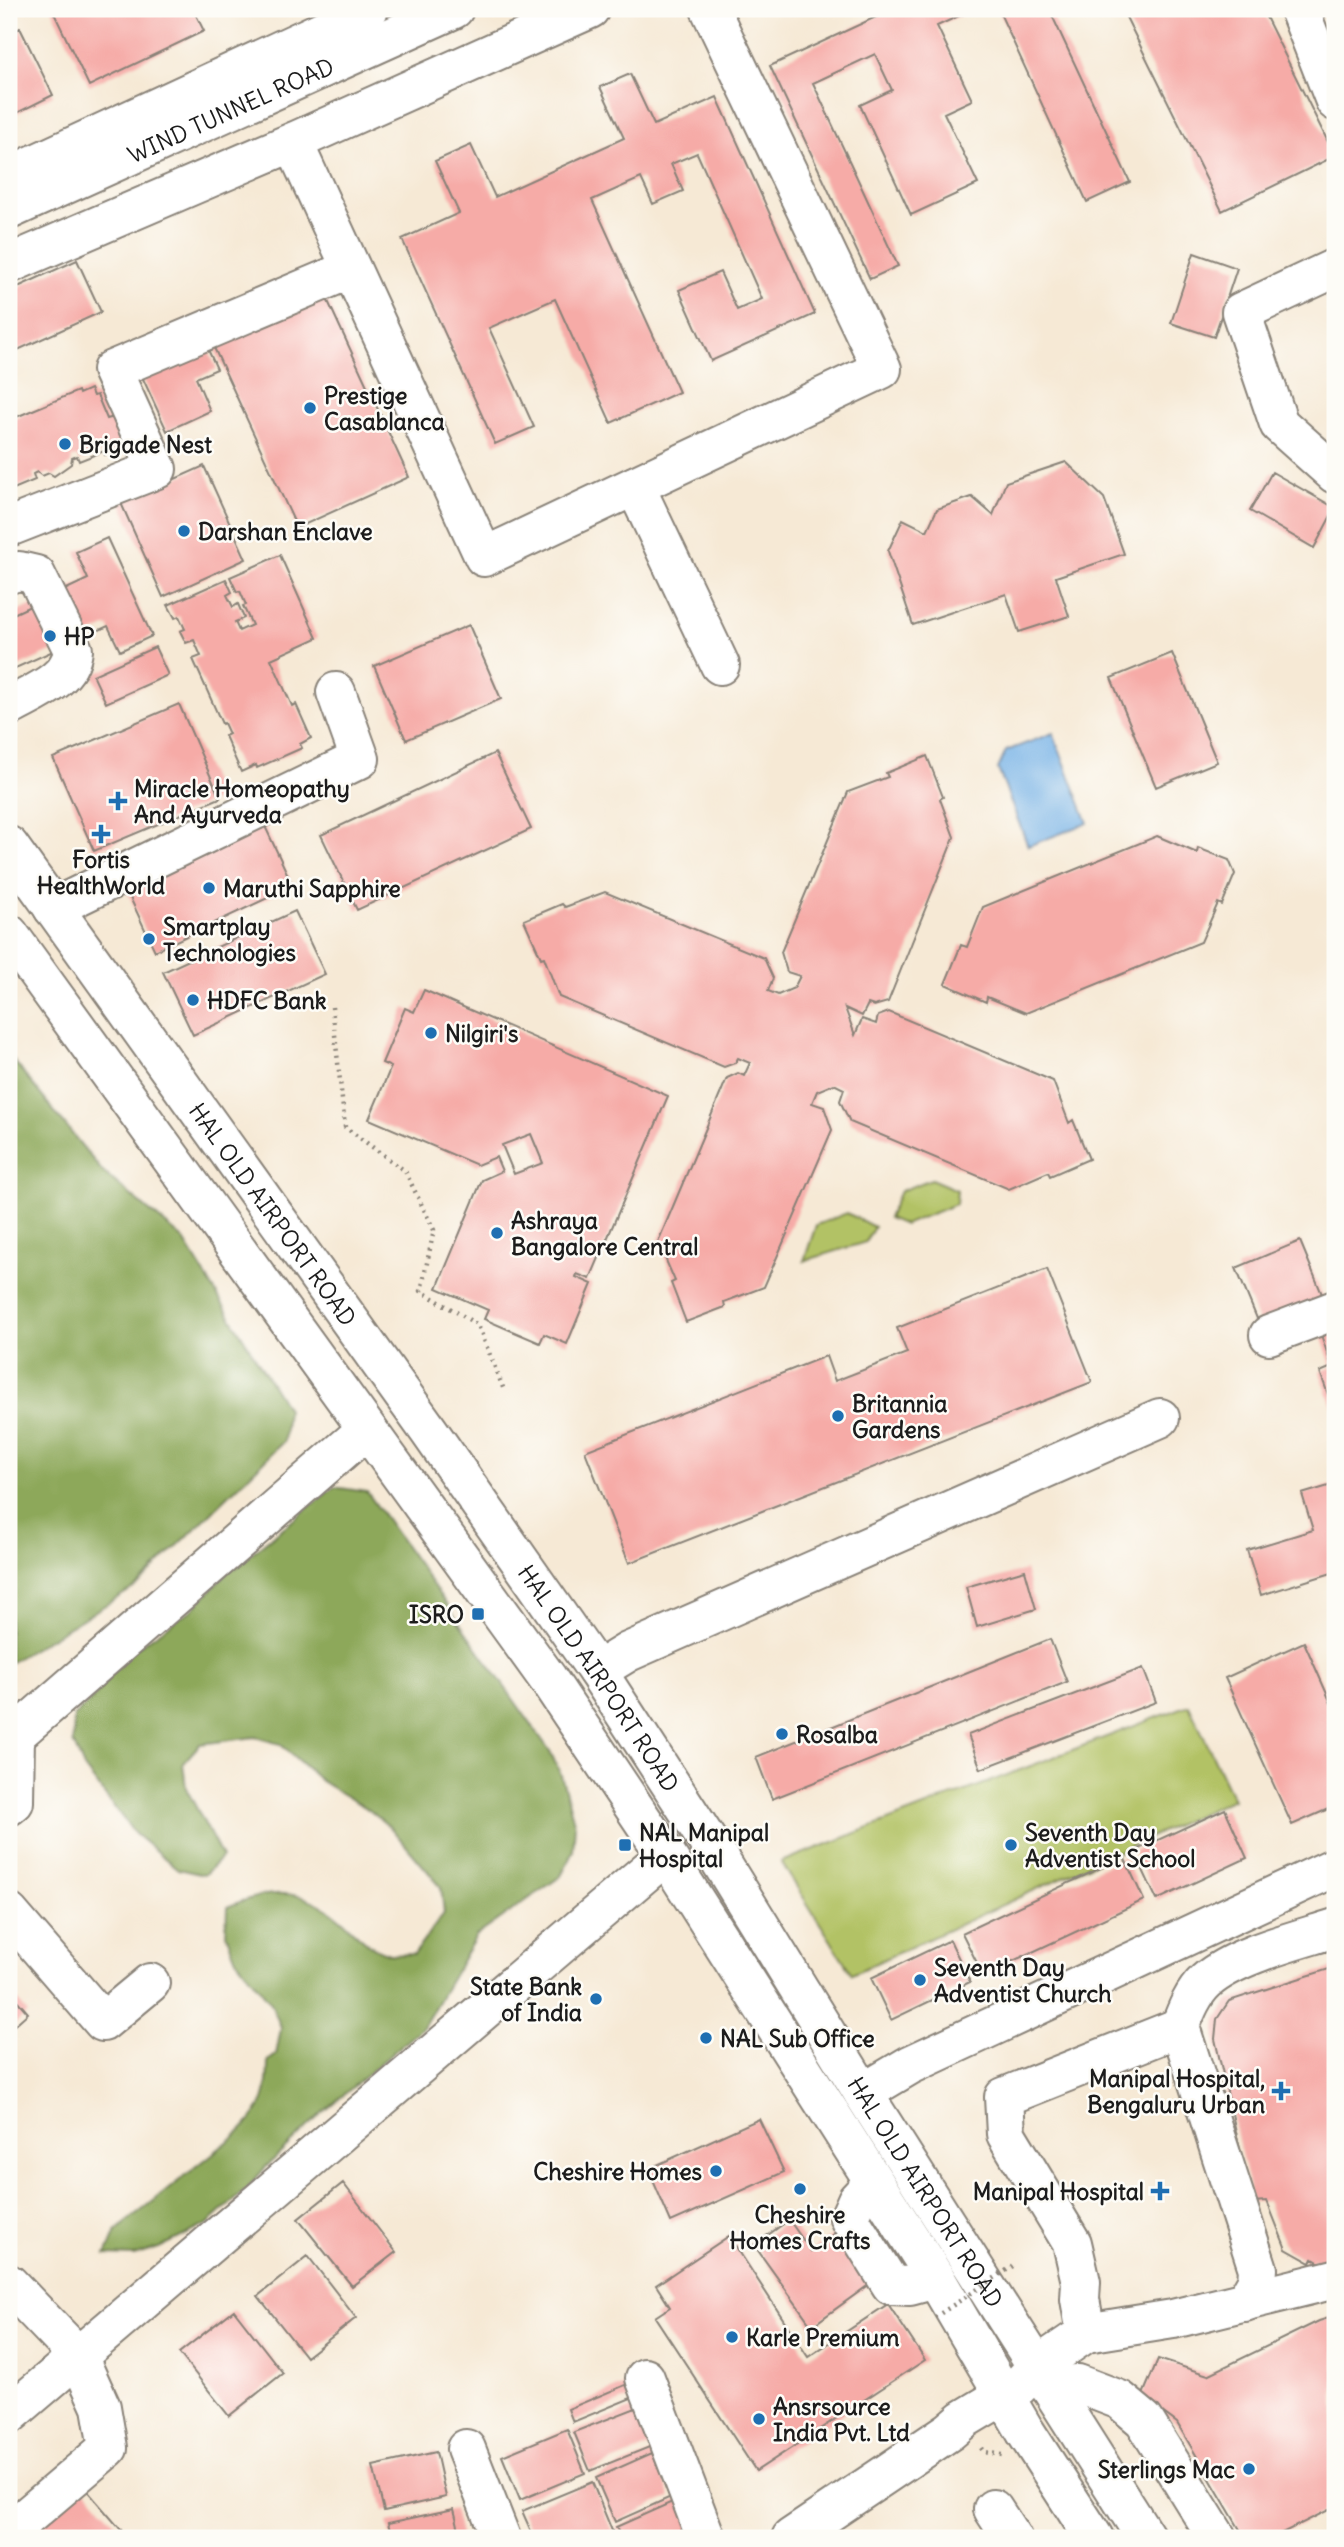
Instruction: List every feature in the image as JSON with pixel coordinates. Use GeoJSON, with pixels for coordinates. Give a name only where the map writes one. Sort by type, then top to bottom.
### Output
{"type":"FeatureCollection","features":[{"type":"Feature","properties":{"kind":"main road","name":"WIND TUNNEL ROAD"},"geometry":{"type":"LineString","coordinates":[[9,176],[369,9]]}},
{"type":"Feature","properties":{"kind":"main road","name":"WIND TUNNEL ROAD"},"geometry":{"type":"LineString","coordinates":[[9,210],[454,9]]}},
{"type":"Feature","properties":{"kind":"main road"},"geometry":{"type":"LineString","coordinates":[[9,264],[293,142],[590,9]]}},
{"type":"Feature","properties":{"kind":"main road"},"geometry":{"type":"LineString","coordinates":[[293,142],[484,557],[882,369],[710,9]]}},
{"type":"Feature","properties":{"kind":"main road"},"geometry":{"type":"LineString","coordinates":[[1299,9],[1335,101]]}},
{"type":"Feature","properties":{"kind":"main road"},"geometry":{"type":"LineString","coordinates":[[1335,268],[1241,312],[1279,424],[1335,474]]}},
{"type":"Feature","properties":{"kind":"main road"},"geometry":{"type":"LineString","coordinates":[[9,527],[157,469],[111,370],[351,269]]}},
{"type":"Feature","properties":{"kind":"main road"},"geometry":{"type":"LineString","coordinates":[[635,486],[720,665]]}},
{"type":"Feature","properties":{"kind":"main road"},"geometry":{"type":"LineString","coordinates":[[9,574],[19,571],[36,575],[74,650],[68,669],[60,677],[9,707]]}},
{"type":"Feature","properties":{"kind":"main road"},"geometry":{"type":"LineString","coordinates":[[53,908],[360,759],[337,692]]}},
{"type":"Feature","properties":{"kind":"main road","name":"HAL OLD AIRPORT ROAD"},"geometry":{"type":"LineString","coordinates":[[9,846],[429,1431],[597,1671],[716,1854],[863,2093],[1146,2538]]}},
{"type":"Feature","properties":{"kind":"main road","name":"HAL OLD AIRPORT ROAD"},"geometry":{"type":"LineString","coordinates":[[9,934],[548,1679],[666,1855],[936,2279],[1025,2431],[1094,2538]]}},
{"type":"Feature","properties":{"kind":"main road"},"geometry":{"type":"LineString","coordinates":[[1269,1335],[1335,1310]]}},
{"type":"Feature","properties":{"kind":"main road"},"geometry":{"type":"LineString","coordinates":[[597,1671],[628,1652],[1160,1418]]}},
{"type":"Feature","properties":{"kind":"main road"},"geometry":{"type":"LineString","coordinates":[[9,1806],[14,1802],[12,1735],[366,1430]]}},
{"type":"Feature","properties":{"kind":"main road"},"geometry":{"type":"LineString","coordinates":[[9,2414],[666,1855]]}},
{"type":"Feature","properties":{"kind":"main road"},"geometry":{"type":"LineString","coordinates":[[863,2093],[910,2065],[1335,1867]]}},
{"type":"Feature","properties":{"kind":"main road"},"geometry":{"type":"LineString","coordinates":[[9,1913],[103,2022],[150,1983]]}},
{"type":"Feature","properties":{"kind":"main road"},"geometry":{"type":"LineString","coordinates":[[1245,2302],[1257,2281],[1258,2269],[1180,2027],[1189,2003],[1206,1981],[1239,1961],[1335,1927]]}},
{"type":"Feature","properties":{"kind":"main road"},"geometry":{"type":"LineString","coordinates":[[1086,2333],[1080,2299],[1082,2282],[1072,2243],[1006,2134],[1004,2097],[1180,2027]]}},
{"type":"Feature","properties":{"kind":"main road"},"geometry":{"type":"LineString","coordinates":[[791,2538],[950,2431],[964,2418],[1019,2386],[1043,2377],[1086,2333],[1173,2319],[1335,2279]]}},
{"type":"Feature","properties":{"kind":"main road"},"geometry":{"type":"LineString","coordinates":[[9,2284],[78,2356],[101,2407],[108,2448],[9,2532]]}},
{"type":"Feature","properties":{"kind":"main road"},"geometry":{"type":"LineString","coordinates":[[1043,2377],[1078,2384],[1120,2400],[1144,2420],[1217,2538]]}},
{"type":"Feature","properties":{"kind":"main road"},"geometry":{"type":"LineString","coordinates":[[645,2378],[706,2538]]}},
{"type":"Feature","properties":{"kind":"main road"},"geometry":{"type":"LineString","coordinates":[[950,2431],[1025,2431]]}},
{"type":"Feature","properties":{"kind":"main road"},"geometry":{"type":"LineString","coordinates":[[466,2449],[501,2538]]}},
{"type":"Feature","properties":{"kind":"path"},"geometry":{"type":"LineString","coordinates":[[332,1007],[345,1127],[405,1171],[434,1230],[421,1292],[478,1325],[503,1390]]}},
{"type":"Feature","properties":{"kind":"path"},"geometry":{"type":"LineString","coordinates":[[935,2318],[1013,2266]]}},
{"type":"Feature","properties":{"kind":"green space"},"geometry":{"type":"Polygon","coordinates":[[[9,1055],[102,1171],[183,1239],[287,1409],[284,1441],[137,1586],[9,1663],[9,1055]]]}},
{"type":"Feature","properties":{"kind":"green space"},"geometry":{"type":"Polygon","coordinates":[[[931,1179],[957,1190],[956,1204],[904,1225],[888,1218],[900,1191],[931,1179]]]}},
{"type":"Feature","properties":{"kind":"green space"},"geometry":{"type":"Polygon","coordinates":[[[847,1213],[874,1227],[866,1242],[804,1261],[816,1225],[847,1213]]]}},
{"type":"Feature","properties":{"kind":"green space"},"geometry":{"type":"Polygon","coordinates":[[[334,1487],[367,1492],[550,1751],[561,1775],[575,1825],[573,1851],[561,1876],[476,1936],[423,2027],[320,2115],[247,2189],[208,2224],[159,2248],[134,2256],[106,2255],[116,2231],[241,2131],[255,2115],[266,2092],[268,2061],[276,2055],[281,2028],[271,2003],[236,1959],[226,1934],[227,1907],[258,1896],[287,1894],[301,1897],[329,1910],[374,1948],[397,1955],[414,1954],[444,1913],[441,1887],[391,1828],[369,1810],[321,1781],[280,1744],[255,1737],[200,1744],[183,1763],[186,1788],[222,1857],[204,1875],[178,1869],[135,1834],[84,1768],[73,1742],[74,1716],[94,1697],[128,1653],[193,1609],[228,1572],[334,1487]]]}},
{"type":"Feature","properties":{"kind":"green space"},"geometry":{"type":"Polygon","coordinates":[[[1189,1705],[1233,1799],[852,1974],[781,1862],[1189,1705]]]}},
{"type":"Feature","properties":{"kind":"water"},"geometry":{"type":"Polygon","coordinates":[[[1053,733],[1088,823],[1028,846],[998,769],[1006,751],[1053,733]]]}},
{"type":"Feature","properties":{"kind":"building"},"geometry":{"type":"Polygon","coordinates":[[[52,9],[193,9],[204,31],[89,86],[52,9]]]}},
{"type":"Feature","properties":{"kind":"building"},"geometry":{"type":"Polygon","coordinates":[[[893,9],[974,9],[937,26],[972,100],[944,113],[978,184],[911,215],[860,105],[892,90],[875,54],[813,83],[898,266],[870,279],[770,66],[893,9]]]}},
{"type":"Feature","properties":{"kind":"building"},"geometry":{"type":"Polygon","coordinates":[[[998,9],[1049,9],[1130,182],[1087,202],[998,9]]]}},
{"type":"Feature","properties":{"kind":"building"},"geometry":{"type":"Polygon","coordinates":[[[1122,9],[1262,9],[1335,156],[1222,211],[1122,9]]]}},
{"type":"Feature","properties":{"kind":"building"},"geometry":{"type":"Polygon","coordinates":[[[9,23],[13,32],[20,28],[53,95],[9,117],[9,23]]]}},
{"type":"Feature","properties":{"kind":"building"},"geometry":{"type":"Polygon","coordinates":[[[630,74],[654,125],[717,97],[815,314],[711,361],[679,290],[720,272],[737,310],[762,299],[697,153],[671,164],[683,191],[653,204],[641,178],[592,200],[679,392],[611,423],[555,299],[489,328],[534,427],[495,444],[402,239],[459,213],[435,161],[471,145],[495,197],[624,138],[600,87],[630,74]]]}},
{"type":"Feature","properties":{"kind":"building"},"geometry":{"type":"Polygon","coordinates":[[[1194,253],[1237,268],[1214,337],[1171,323],[1194,253]]]}},
{"type":"Feature","properties":{"kind":"building"},"geometry":{"type":"Polygon","coordinates":[[[77,260],[101,312],[9,354],[9,291],[77,260]]]}},
{"type":"Feature","properties":{"kind":"building","name":"Prestige Casablanca"},"geometry":{"type":"Polygon","coordinates":[[[322,288],[409,477],[297,528],[210,339],[322,288]]]}},
{"type":"Feature","properties":{"kind":"building"},"geometry":{"type":"Polygon","coordinates":[[[204,341],[217,369],[196,378],[210,411],[167,431],[139,370],[204,341]]]}},
{"type":"Feature","properties":{"kind":"building","name":"Brigade Nest"},"geometry":{"type":"Polygon","coordinates":[[[90,389],[93,396],[97,395],[107,419],[114,417],[125,442],[118,445],[120,449],[105,455],[104,451],[79,461],[77,456],[72,458],[71,464],[54,476],[49,473],[42,476],[37,472],[33,474],[35,480],[11,490],[13,494],[9,496],[9,420],[78,391],[79,394],[90,389]]]}},
{"type":"Feature","properties":{"kind":"building"},"geometry":{"type":"Polygon","coordinates":[[[1066,462],[1104,498],[1124,554],[1056,577],[1069,616],[1019,632],[1006,594],[913,625],[888,551],[903,519],[927,531],[937,509],[972,497],[993,515],[1006,482],[1066,462]]]}},
{"type":"Feature","properties":{"kind":"building","name":"Darshan Enclave"},"geometry":{"type":"Polygon","coordinates":[[[204,466],[246,559],[163,597],[121,503],[204,466]]]}},
{"type":"Feature","properties":{"kind":"building"},"geometry":{"type":"Polygon","coordinates":[[[1272,472],[1335,508],[1314,548],[1250,511],[1272,472]]]}},
{"type":"Feature","properties":{"kind":"building"},"geometry":{"type":"Polygon","coordinates":[[[107,538],[152,636],[120,651],[108,626],[9,671],[9,616],[88,579],[76,552],[107,538]]]}},
{"type":"Feature","properties":{"kind":"building"},"geometry":{"type":"Polygon","coordinates":[[[280,555],[317,638],[271,659],[292,706],[296,704],[311,738],[300,744],[302,748],[257,768],[256,765],[241,772],[225,736],[229,734],[193,659],[201,656],[194,640],[186,643],[180,631],[185,629],[179,616],[175,618],[168,605],[226,579],[232,592],[227,595],[233,607],[238,604],[244,618],[235,622],[239,631],[252,625],[243,606],[246,605],[240,591],[237,592],[230,577],[280,555]]]}},
{"type":"Feature","properties":{"kind":"building"},"geometry":{"type":"Polygon","coordinates":[[[469,625],[501,699],[406,740],[374,666],[469,625]]]}},
{"type":"Feature","properties":{"kind":"building"},"geometry":{"type":"Polygon","coordinates":[[[155,647],[168,675],[106,703],[93,675],[155,647]]]}},
{"type":"Feature","properties":{"kind":"building"},"geometry":{"type":"Polygon","coordinates":[[[1172,653],[1217,762],[1156,787],[1111,678],[1172,653]]]}},
{"type":"Feature","properties":{"kind":"building"},"geometry":{"type":"Polygon","coordinates":[[[179,704],[220,798],[94,851],[53,758],[179,704]]]}},
{"type":"Feature","properties":{"kind":"building"},"geometry":{"type":"Polygon","coordinates":[[[495,753],[531,829],[357,910],[321,835],[495,753]]]}},
{"type":"Feature","properties":{"kind":"building"},"geometry":{"type":"Polygon","coordinates":[[[927,756],[943,797],[940,799],[954,837],[888,1002],[874,1006],[868,1004],[862,1016],[845,1008],[855,1035],[862,1019],[876,1024],[878,1016],[889,1012],[1053,1081],[1069,1123],[1073,1120],[1089,1159],[1050,1176],[1048,1172],[1009,1189],[850,1122],[840,1101],[844,1089],[834,1084],[817,1091],[812,1103],[824,1107],[832,1130],[764,1287],[724,1302],[725,1307],[686,1322],[671,1283],[675,1281],[658,1242],[727,1078],[738,1073],[744,1076],[750,1063],[738,1058],[735,1063],[724,1067],[559,997],[544,957],[541,958],[524,920],[562,904],[565,907],[605,892],[764,958],[773,978],[768,991],[778,995],[794,988],[800,976],[787,972],[781,952],[848,792],[888,777],[886,773],[927,756]]]}},
{"type":"Feature","properties":{"kind":"building","name":"Maruthi Sapphire"},"geometry":{"type":"Polygon","coordinates":[[[264,824],[293,886],[155,951],[126,889],[264,824]]]}},
{"type":"Feature","properties":{"kind":"building"},"geometry":{"type":"Polygon","coordinates":[[[1157,836],[1197,853],[1198,848],[1229,860],[1235,874],[1222,905],[1218,903],[1201,942],[1026,1013],[987,997],[986,1002],[945,984],[961,945],[967,947],[983,907],[1157,836]]]}},
{"type":"Feature","properties":{"kind":"building"},"geometry":{"type":"Polygon","coordinates":[[[295,911],[325,974],[193,1035],[163,972],[295,911]]]}},
{"type":"Feature","properties":{"kind":"building"},"geometry":{"type":"Polygon","coordinates":[[[424,990],[668,1096],[590,1279],[577,1274],[576,1277],[592,1284],[567,1344],[544,1334],[540,1343],[484,1319],[488,1310],[437,1288],[482,1180],[502,1171],[496,1157],[477,1165],[369,1119],[391,1067],[382,1063],[405,1008],[414,1012],[424,990]],[[531,1134],[502,1145],[514,1174],[543,1163],[531,1134]]]}},
{"type":"Feature","properties":{"kind":"building"},"geometry":{"type":"Polygon","coordinates":[[[1300,1241],[1324,1299],[1260,1326],[1236,1268],[1300,1241]]]}},
{"type":"Feature","properties":{"kind":"building","name":"Britannia Gardens"},"geometry":{"type":"Polygon","coordinates":[[[1047,1269],[1092,1382],[629,1563],[585,1451],[826,1356],[835,1381],[907,1353],[897,1328],[1047,1269]]]}},
{"type":"Feature","properties":{"kind":"building"},"geometry":{"type":"Polygon","coordinates":[[[1335,1327],[1335,1414],[1320,1372],[1332,1367],[1320,1332],[1335,1327]]]}},
{"type":"Feature","properties":{"kind":"building"},"geometry":{"type":"Polygon","coordinates":[[[1335,1484],[1335,1572],[1261,1595],[1247,1550],[1313,1530],[1302,1494],[1335,1484]]]}},
{"type":"Feature","properties":{"kind":"building"},"geometry":{"type":"Polygon","coordinates":[[[1025,1570],[1036,1609],[977,1627],[966,1587],[1025,1570]]]}},
{"type":"Feature","properties":{"kind":"building"},"geometry":{"type":"Polygon","coordinates":[[[1050,1639],[1067,1682],[772,1799],[756,1757],[1050,1639]]]}},
{"type":"Feature","properties":{"kind":"building"},"geometry":{"type":"Polygon","coordinates":[[[1304,1642],[1335,1712],[1335,1806],[1292,1825],[1225,1678],[1304,1642]]]}},
{"type":"Feature","properties":{"kind":"building"},"geometry":{"type":"Polygon","coordinates":[[[1143,1668],[1156,1702],[981,1769],[968,1735],[1143,1668]]]}},
{"type":"Feature","properties":{"kind":"building"},"geometry":{"type":"Polygon","coordinates":[[[1225,1809],[1247,1858],[1157,1900],[1134,1851],[1225,1809]]]}},
{"type":"Feature","properties":{"kind":"building"},"geometry":{"type":"Polygon","coordinates":[[[1124,1857],[1144,1900],[983,1975],[962,1933],[1124,1857]]]}},
{"type":"Feature","properties":{"kind":"building","name":"Seventh Day Adventist Church"},"geometry":{"type":"Polygon","coordinates":[[[950,1940],[970,1982],[891,2020],[871,1978],[950,1940]]]}},
{"type":"Feature","properties":{"kind":"building","name":"Manipal Hospital, Bengaluru Urban"},"geometry":{"type":"Polygon","coordinates":[[[1335,1967],[1335,2265],[1327,2267],[1313,2259],[1311,2263],[1286,2249],[1267,2201],[1252,2202],[1215,2039],[1217,2019],[1229,2001],[1335,1967]]]}},
{"type":"Feature","properties":{"kind":"building"},"geometry":{"type":"Polygon","coordinates":[[[9,1991],[28,2013],[9,2030],[9,1991]]]}},
{"type":"Feature","properties":{"kind":"building","name":"Cheshire Homes"},"geometry":{"type":"Polygon","coordinates":[[[759,2119],[784,2172],[671,2222],[648,2169],[759,2119]]]}},
{"type":"Feature","properties":{"kind":"building"},"geometry":{"type":"Polygon","coordinates":[[[343,2183],[396,2252],[352,2286],[298,2219],[343,2183]]]}},
{"type":"Feature","properties":{"kind":"building"},"geometry":{"type":"Polygon","coordinates":[[[789,2220],[811,2251],[845,2226],[881,2276],[812,2326],[754,2245],[789,2220]]]}},
{"type":"Feature","properties":{"kind":"building","name":"Karle Premium"},"geometry":{"type":"Polygon","coordinates":[[[729,2236],[808,2357],[888,2304],[925,2360],[756,2471],[655,2317],[670,2307],[656,2285],[729,2236]]]}},
{"type":"Feature","properties":{"kind":"building"},"geometry":{"type":"Polygon","coordinates":[[[308,2256],[356,2318],[306,2357],[258,2296],[308,2256]]]}},
{"type":"Feature","properties":{"kind":"building"},"geometry":{"type":"Polygon","coordinates":[[[234,2310],[283,2373],[229,2416],[179,2353],[234,2310]]]}},
{"type":"Feature","properties":{"kind":"building","name":"Sterlings Mac"},"geometry":{"type":"Polygon","coordinates":[[[1335,2316],[1335,2507],[1272,2538],[1245,2538],[1177,2423],[1142,2397],[1158,2359],[1208,2375],[1319,2321],[1335,2316]]]}},
{"type":"Feature","properties":{"kind":"building"},"geometry":{"type":"Polygon","coordinates":[[[630,2383],[636,2396],[573,2422],[568,2409],[630,2383]]]}},
{"type":"Feature","properties":{"kind":"building"},"geometry":{"type":"Polygon","coordinates":[[[646,2404],[662,2442],[590,2471],[574,2432],[646,2404]]]}},
{"type":"Feature","properties":{"kind":"building"},"geometry":{"type":"Polygon","coordinates":[[[567,2429],[585,2473],[520,2500],[502,2456],[567,2429]]]}},
{"type":"Feature","properties":{"kind":"building"},"geometry":{"type":"Polygon","coordinates":[[[436,2452],[446,2497],[384,2511],[373,2466],[436,2452]]]}},
{"type":"Feature","properties":{"kind":"building"},"geometry":{"type":"Polygon","coordinates":[[[652,2453],[671,2497],[615,2522],[596,2478],[652,2453]]]}},
{"type":"Feature","properties":{"kind":"building"},"geometry":{"type":"Polygon","coordinates":[[[592,2482],[615,2538],[534,2538],[522,2511],[592,2482]]]}},
{"type":"Feature","properties":{"kind":"building"},"geometry":{"type":"Polygon","coordinates":[[[84,2487],[128,2538],[26,2538],[84,2487]]]}},
{"type":"Feature","properties":{"kind":"building"},"geometry":{"type":"Polygon","coordinates":[[[679,2499],[697,2538],[621,2538],[616,2527],[679,2499]]]}},
{"type":"Feature","properties":{"kind":"building"},"geometry":{"type":"Polygon","coordinates":[[[454,2509],[461,2538],[392,2538],[388,2523],[454,2509]]]}},
{"type":"Feature","properties":{"kind":"place","name":"Prestige Casablanca"},"geometry":{"type":"Point","coordinates":[310,408]}},
{"type":"Feature","properties":{"kind":"place","name":"Brigade Nest"},"geometry":{"type":"Point","coordinates":[65,444]}},
{"type":"Feature","properties":{"kind":"place","name":"Darshan Enclave"},"geometry":{"type":"Point","coordinates":[184,531]}},
{"type":"Feature","properties":{"kind":"place","name":"HP"},"geometry":{"type":"Point","coordinates":[50,636]}},
{"type":"Feature","properties":{"kind":"place","name":"Miracle Homeopathy And Ayurveda"},"geometry":{"type":"Point","coordinates":[118,801]}},
{"type":"Feature","properties":{"kind":"place","name":"Fortis HealthWorld"},"geometry":{"type":"Point","coordinates":[101,834]}},
{"type":"Feature","properties":{"kind":"place","name":"Maruthi Sapphire"},"geometry":{"type":"Point","coordinates":[209,888]}},
{"type":"Feature","properties":{"kind":"place","name":"Smartplay Technologies"},"geometry":{"type":"Point","coordinates":[149,939]}},
{"type":"Feature","properties":{"kind":"place","name":"HDFC Bank"},"geometry":{"type":"Point","coordinates":[193,1000]}},
{"type":"Feature","properties":{"kind":"place","name":"Nilgiri's"},"geometry":{"type":"Point","coordinates":[431,1033]}},
{"type":"Feature","properties":{"kind":"place","name":"Ashraya Bangalore Central"},"geometry":{"type":"Point","coordinates":[497,1233]}},
{"type":"Feature","properties":{"kind":"place","name":"Britannia Gardens"},"geometry":{"type":"Point","coordinates":[838,1416]}},
{"type":"Feature","properties":{"kind":"place","name":"ISRO"},"geometry":{"type":"Point","coordinates":[478,1614]}},
{"type":"Feature","properties":{"kind":"place","name":"Rosalba"},"geometry":{"type":"Point","coordinates":[782,1734]}},
{"type":"Feature","properties":{"kind":"place","name":"NAL Manipal Hospital"},"geometry":{"type":"Point","coordinates":[625,1845]}},
{"type":"Feature","properties":{"kind":"place","name":"Seventh Day Adventist School"},"geometry":{"type":"Point","coordinates":[1011,1845]}},
{"type":"Feature","properties":{"kind":"place","name":"Seventh Day Adventist Church"},"geometry":{"type":"Point","coordinates":[920,1980]}},
{"type":"Feature","properties":{"kind":"place","name":"State Bank of India"},"geometry":{"type":"Point","coordinates":[596,1999]}},
{"type":"Feature","properties":{"kind":"place","name":"NAL Sub Office"},"geometry":{"type":"Point","coordinates":[706,2038]}},
{"type":"Feature","properties":{"kind":"place","name":"Manipal Hospital, Bengaluru Urban"},"geometry":{"type":"Point","coordinates":[1281,2091]}},
{"type":"Feature","properties":{"kind":"place","name":"Cheshire Homes"},"geometry":{"type":"Point","coordinates":[716,2171]}},
{"type":"Feature","properties":{"kind":"place","name":"Cheshire Homes Crafts"},"geometry":{"type":"Point","coordinates":[800,2189]}},
{"type":"Feature","properties":{"kind":"place","name":"Manipal Hospital"},"geometry":{"type":"Point","coordinates":[1160,2191]}},
{"type":"Feature","properties":{"kind":"place","name":"Karle Premium"},"geometry":{"type":"Point","coordinates":[732,2337]}},
{"type":"Feature","properties":{"kind":"place","name":"Ansrsource India Pvt. Ltd"},"geometry":{"type":"Point","coordinates":[759,2419]}},
{"type":"Feature","properties":{"kind":"place","name":"Sterlings Mac"},"geometry":{"type":"Point","coordinates":[1249,2469]}}]}
